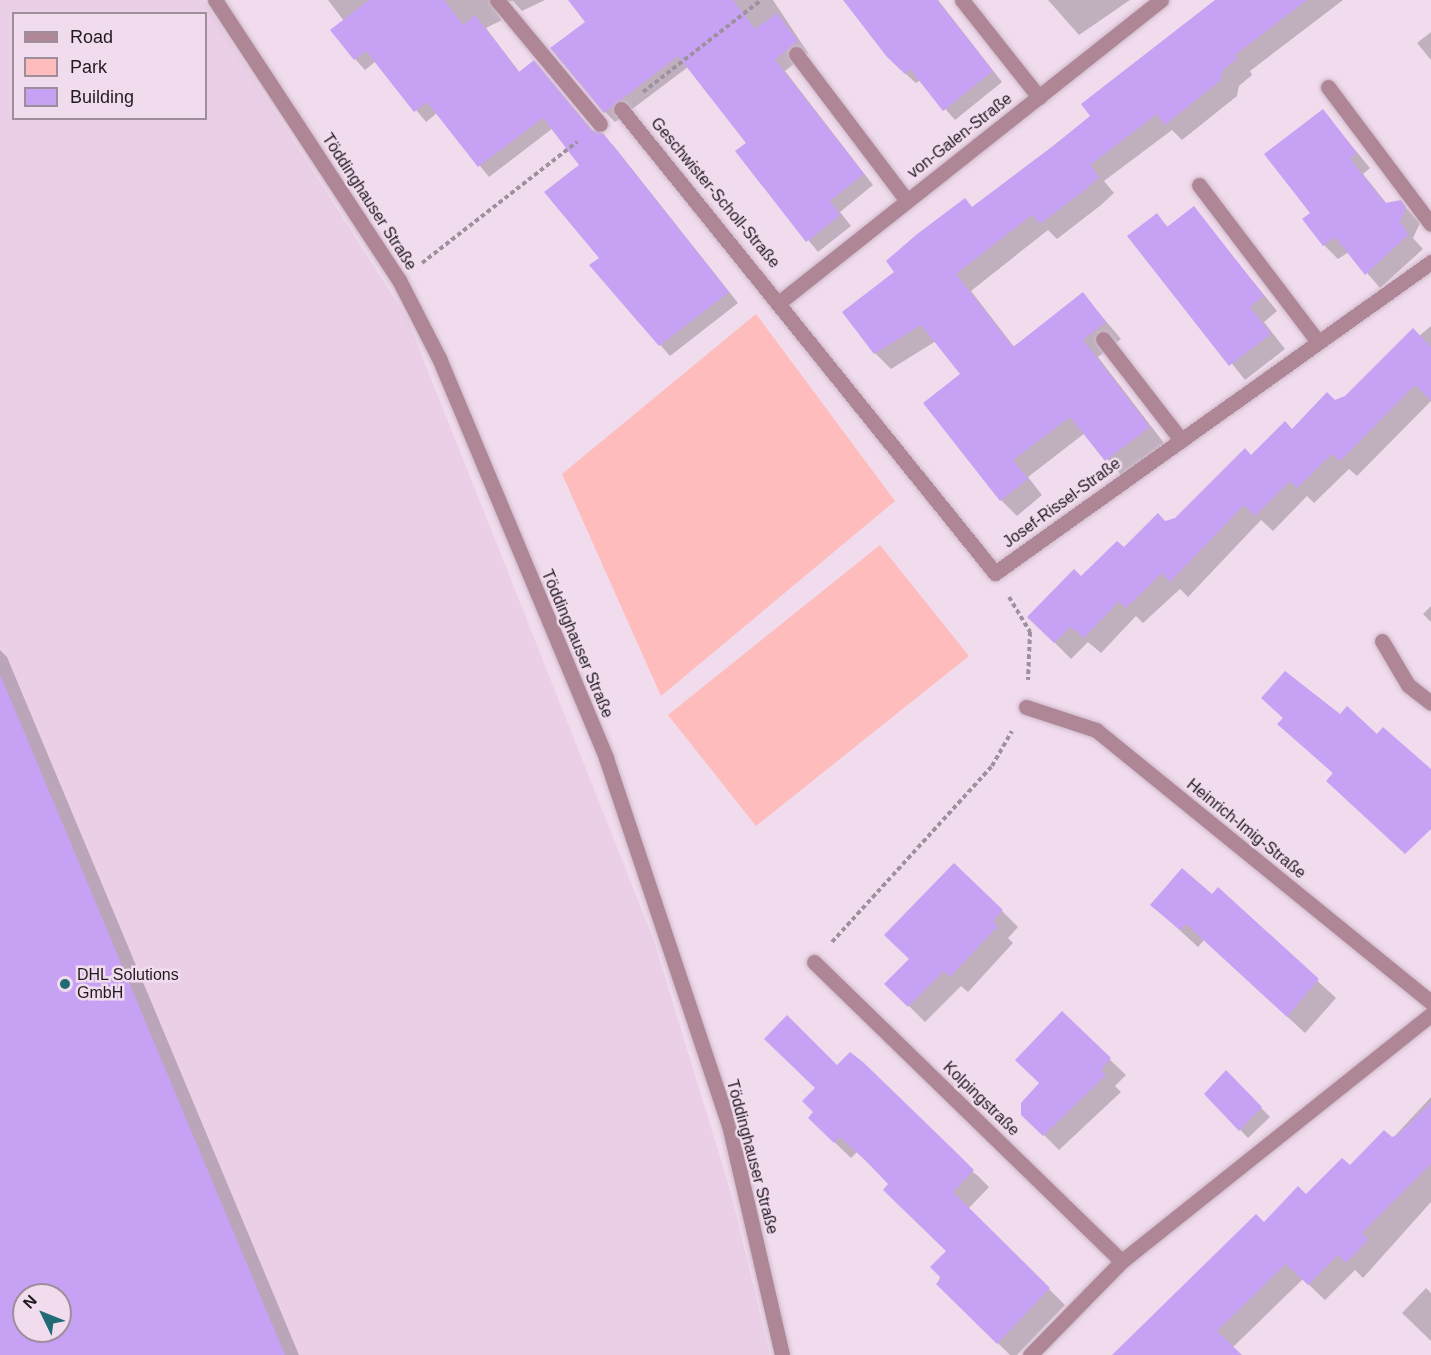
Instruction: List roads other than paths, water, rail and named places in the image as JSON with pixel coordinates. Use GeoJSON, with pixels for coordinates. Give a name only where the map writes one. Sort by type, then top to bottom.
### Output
{"type":"FeatureCollection","features":[{"type":"Feature","properties":{"kind":"street","name":"Töddinghauser Straße"},"geometry":{"type":"LineString","coordinates":[[215,0],[399,280],[439,358],[606,758],[729,1125],[782,1355]]}},
{"type":"Feature","properties":{"kind":"street"},"geometry":{"type":"LineString","coordinates":[[497,0],[600,124]]}},
{"type":"Feature","properties":{"kind":"street"},"geometry":{"type":"LineString","coordinates":[[962,0],[1039,97]]}},
{"type":"Feature","properties":{"kind":"street","name":"von-Galen-Straße"},"geometry":{"type":"LineString","coordinates":[[781,301],[1161,0]]}},
{"type":"Feature","properties":{"kind":"street"},"geometry":{"type":"LineString","coordinates":[[796,54],[907,201]]}},
{"type":"Feature","properties":{"kind":"street"},"geometry":{"type":"LineString","coordinates":[[1328,87],[1431,224]]}},
{"type":"Feature","properties":{"kind":"street","name":"Geschwister-Scholl-Straße"},"geometry":{"type":"LineString","coordinates":[[621,109],[781,301]]}},
{"type":"Feature","properties":{"kind":"street"},"geometry":{"type":"LineString","coordinates":[[1199,185],[1318,342]]}},
{"type":"Feature","properties":{"kind":"street","name":"Josef-Rissel-Straße"},"geometry":{"type":"LineString","coordinates":[[781,301],[995,573],[1431,262]]}},
{"type":"Feature","properties":{"kind":"street"},"geometry":{"type":"LineString","coordinates":[[1103,339],[1181,440]]}},
{"type":"Feature","properties":{"kind":"street"},"geometry":{"type":"LineString","coordinates":[[1382,641],[1408,685],[1431,703]]}},
{"type":"Feature","properties":{"kind":"street","name":"Heinrich-Imig-Straße"},"geometry":{"type":"LineString","coordinates":[[1026,707],[1096,730],[1431,1002]]}},
{"type":"Feature","properties":{"kind":"street","name":"Kolpingstraße"},"geometry":{"type":"LineString","coordinates":[[814,962],[1122,1261]]}},
{"type":"Feature","properties":{"kind":"street"},"geometry":{"type":"LineString","coordinates":[[1030,1355],[1122,1261],[1431,1014]]}},
{"type":"Feature","properties":{"kind":"place","name":"DHL Solutions GmbH"},"geometry":{"type":"Point","coordinates":[65,984]}}]}
